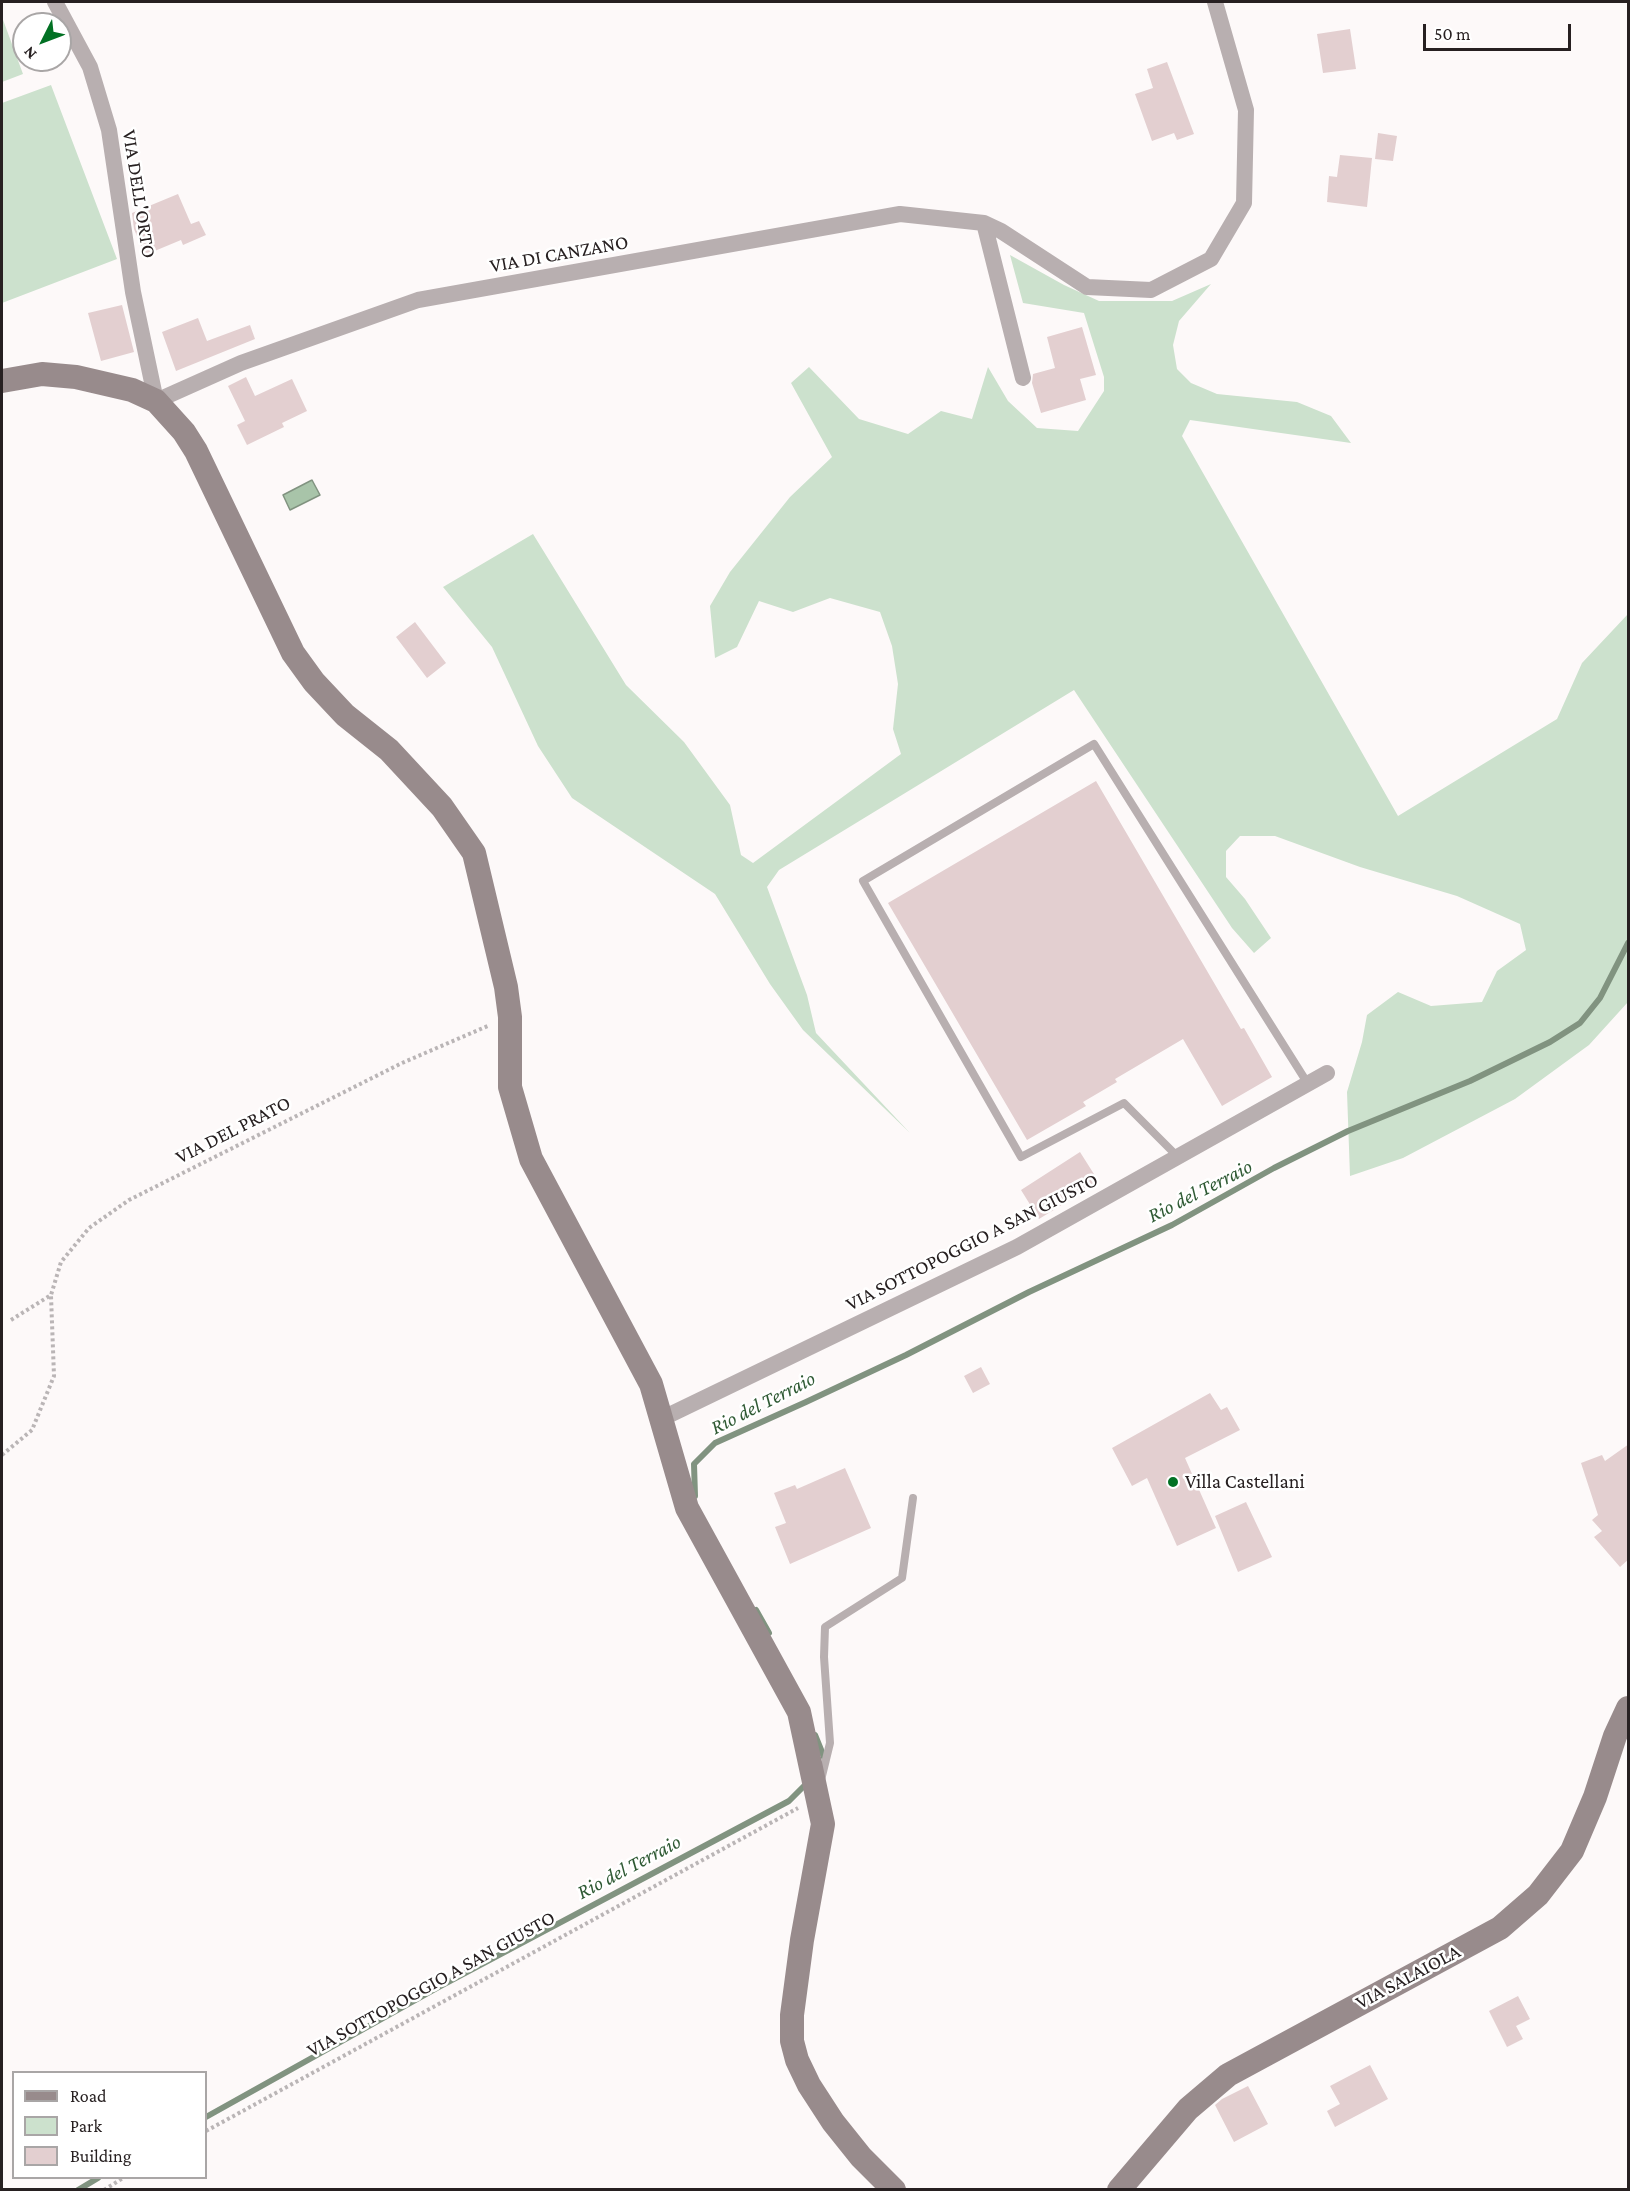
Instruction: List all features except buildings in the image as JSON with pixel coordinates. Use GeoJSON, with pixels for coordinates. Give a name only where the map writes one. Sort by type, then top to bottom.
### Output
{"type":"FeatureCollection","features":[{"type":"Feature","properties":{"kind":"street","name":"VIA DELL'ORTO"},"geometry":{"type":"LineString","coordinates":[[55,2],[90,67],[109,130],[133,292],[156,401]]}},
{"type":"Feature","properties":{"kind":"street","name":"VIA DI CANZANO"},"geometry":{"type":"LineString","coordinates":[[156,401],[241,363],[418,300],[900,214],[984,223],[1001,231],[1087,287],[1151,290],[1211,259],[1244,203],[1246,110],[1215,2]]}},
{"type":"Feature","properties":{"kind":"street"},"geometry":{"type":"LineString","coordinates":[[984,223],[1023,378]]}},
{"type":"Feature","properties":{"kind":"street"},"geometry":{"type":"LineString","coordinates":[[2,381],[42,374],[76,377],[132,390],[156,401],[184,432],[196,451],[293,653],[314,682],[345,715],[389,750],[442,807],[474,853],[506,987],[510,1017],[510,1087],[531,1159],[651,1384],[687,1508],[799,1712],[823,1824],[802,1941],[792,2014],[792,2040],[797,2060],[808,2085],[834,2122],[861,2157],[894,2190]]}},
{"type":"Feature","properties":{"kind":"street","name":"VIA SOTTOPOGGIO A SAN GIUSTO"},"geometry":{"type":"LineString","coordinates":[[661,1419],[1017,1247],[1327,1073]]}},
{"type":"Feature","properties":{"kind":"street","name":"VIA SALAIOLA"},"geometry":{"type":"LineString","coordinates":[[1119,2190],[1188,2109],[1228,2075],[1500,1928],[1538,1895],[1572,1851],[1595,1797],[1615,1736],[1629,1708]]}},
{"type":"Feature","properties":{"kind":"lane"},"geometry":{"type":"LineString","coordinates":[[1178,1157],[1124,1103],[1021,1157],[863,881],[1094,744],[1308,1084]]}},
{"type":"Feature","properties":{"kind":"lane"},"geometry":{"type":"LineString","coordinates":[[817,1798],[830,1743],[824,1656],[825,1627],[902,1578],[914,1498]]}},
{"type":"Feature","properties":{"kind":"path","name":"VIA DEL PRATO"},"geometry":{"type":"LineString","coordinates":[[2,1455],[32,1430],[54,1376],[51,1295],[61,1262],[90,1228],[129,1200],[402,1063],[510,1017]]}},
{"type":"Feature","properties":{"kind":"path"},"geometry":{"type":"LineString","coordinates":[[11,1320],[51,1295]]}},
{"type":"Feature","properties":{"kind":"path","name":"VIA SOTTOPOGGIO A SAN GIUSTO"},"geometry":{"type":"LineString","coordinates":[[207,2130],[760,1827],[817,1798]]}},
{"type":"Feature","properties":{"kind":"path"},"geometry":{"type":"LineString","coordinates":[[104,2190],[121,2179]]}},
{"type":"Feature","properties":{"kind":"green space"},"geometry":{"type":"Polygon","coordinates":[[[2,17],[12,44],[12,72],[22,72],[23,74],[2,82],[2,17]]]}},
{"type":"Feature","properties":{"kind":"green space"},"geometry":{"type":"Polygon","coordinates":[[[51,85],[117,259],[2,303],[2,103],[51,85]]]}},
{"type":"Feature","properties":{"kind":"green space"},"geometry":{"type":"Polygon","coordinates":[[[1010,255],[1064,285],[1099,301],[1172,301],[1211,284],[1179,321],[1173,345],[1177,369],[1191,383],[1217,394],[1297,402],[1331,416],[1351,443],[1190,420],[1182,436],[1398,816],[1557,719],[1582,663],[1628,614],[1628,1002],[1589,1045],[1515,1099],[1403,1158],[1350,1176],[1347,1092],[1362,1042],[1367,1015],[1398,992],[1431,1006],[1482,1002],[1497,971],[1526,950],[1520,924],[1457,896],[1360,867],[1275,836],[1240,836],[1226,851],[1226,877],[1245,899],[1271,938],[1254,953],[1232,928],[1074,690],[779,870],[767,887],[807,995],[816,1033],[910,1133],[803,1030],[770,984],[715,894],[572,798],[538,746],[492,647],[443,587],[533,534],[626,685],[684,742],[730,805],[741,855],[753,863],[901,754],[893,729],[898,684],[892,646],[880,612],[830,598],[793,612],[759,601],[737,647],[715,658],[710,606],[730,572],[790,497],[832,457],[791,383],[809,367],[859,419],[908,434],[941,411],[972,419],[988,367],[1008,401],[1037,428],[1078,431],[1104,391],[1104,377],[1084,313],[1023,303],[1010,255]]]}},
{"type":"Feature","properties":{"kind":"shaded area"},"geometry":{"type":"Polygon","coordinates":[[[312,480],[320,495],[290,510],[283,495],[312,480]]]}},
{"type":"Feature","properties":{"kind":"waterway","name":"Rio del Terraio"},"geometry":{"type":"LineString","coordinates":[[695,1496],[694,1464],[715,1443],[906,1355],[1029,1292],[1172,1225],[1274,1168],[1348,1131],[1470,1081],[1550,1042],[1580,1023],[1600,998],[1628,943]]}},
{"type":"Feature","properties":{"kind":"waterway","name":"Rio del Terraio"},"geometry":{"type":"LineString","coordinates":[[756,1610],[769,1633]]}},
{"type":"Feature","properties":{"kind":"waterway","name":"Rio del Terraio"},"geometry":{"type":"LineString","coordinates":[[815,1735],[826,1762]]}},
{"type":"Feature","properties":{"kind":"waterway","name":"Rio del Terraio"},"geometry":{"type":"LineString","coordinates":[[207,2116],[437,1988],[789,1801],[807,1783]]}},
{"type":"Feature","properties":{"kind":"waterway","name":"Rio del Terraio"},"geometry":{"type":"LineString","coordinates":[[78,2190],[96,2179]]}},
{"type":"Feature","properties":{"kind":"place","name":"Villa Castellani"},"geometry":{"type":"Point","coordinates":[1173,1482]}}]}
